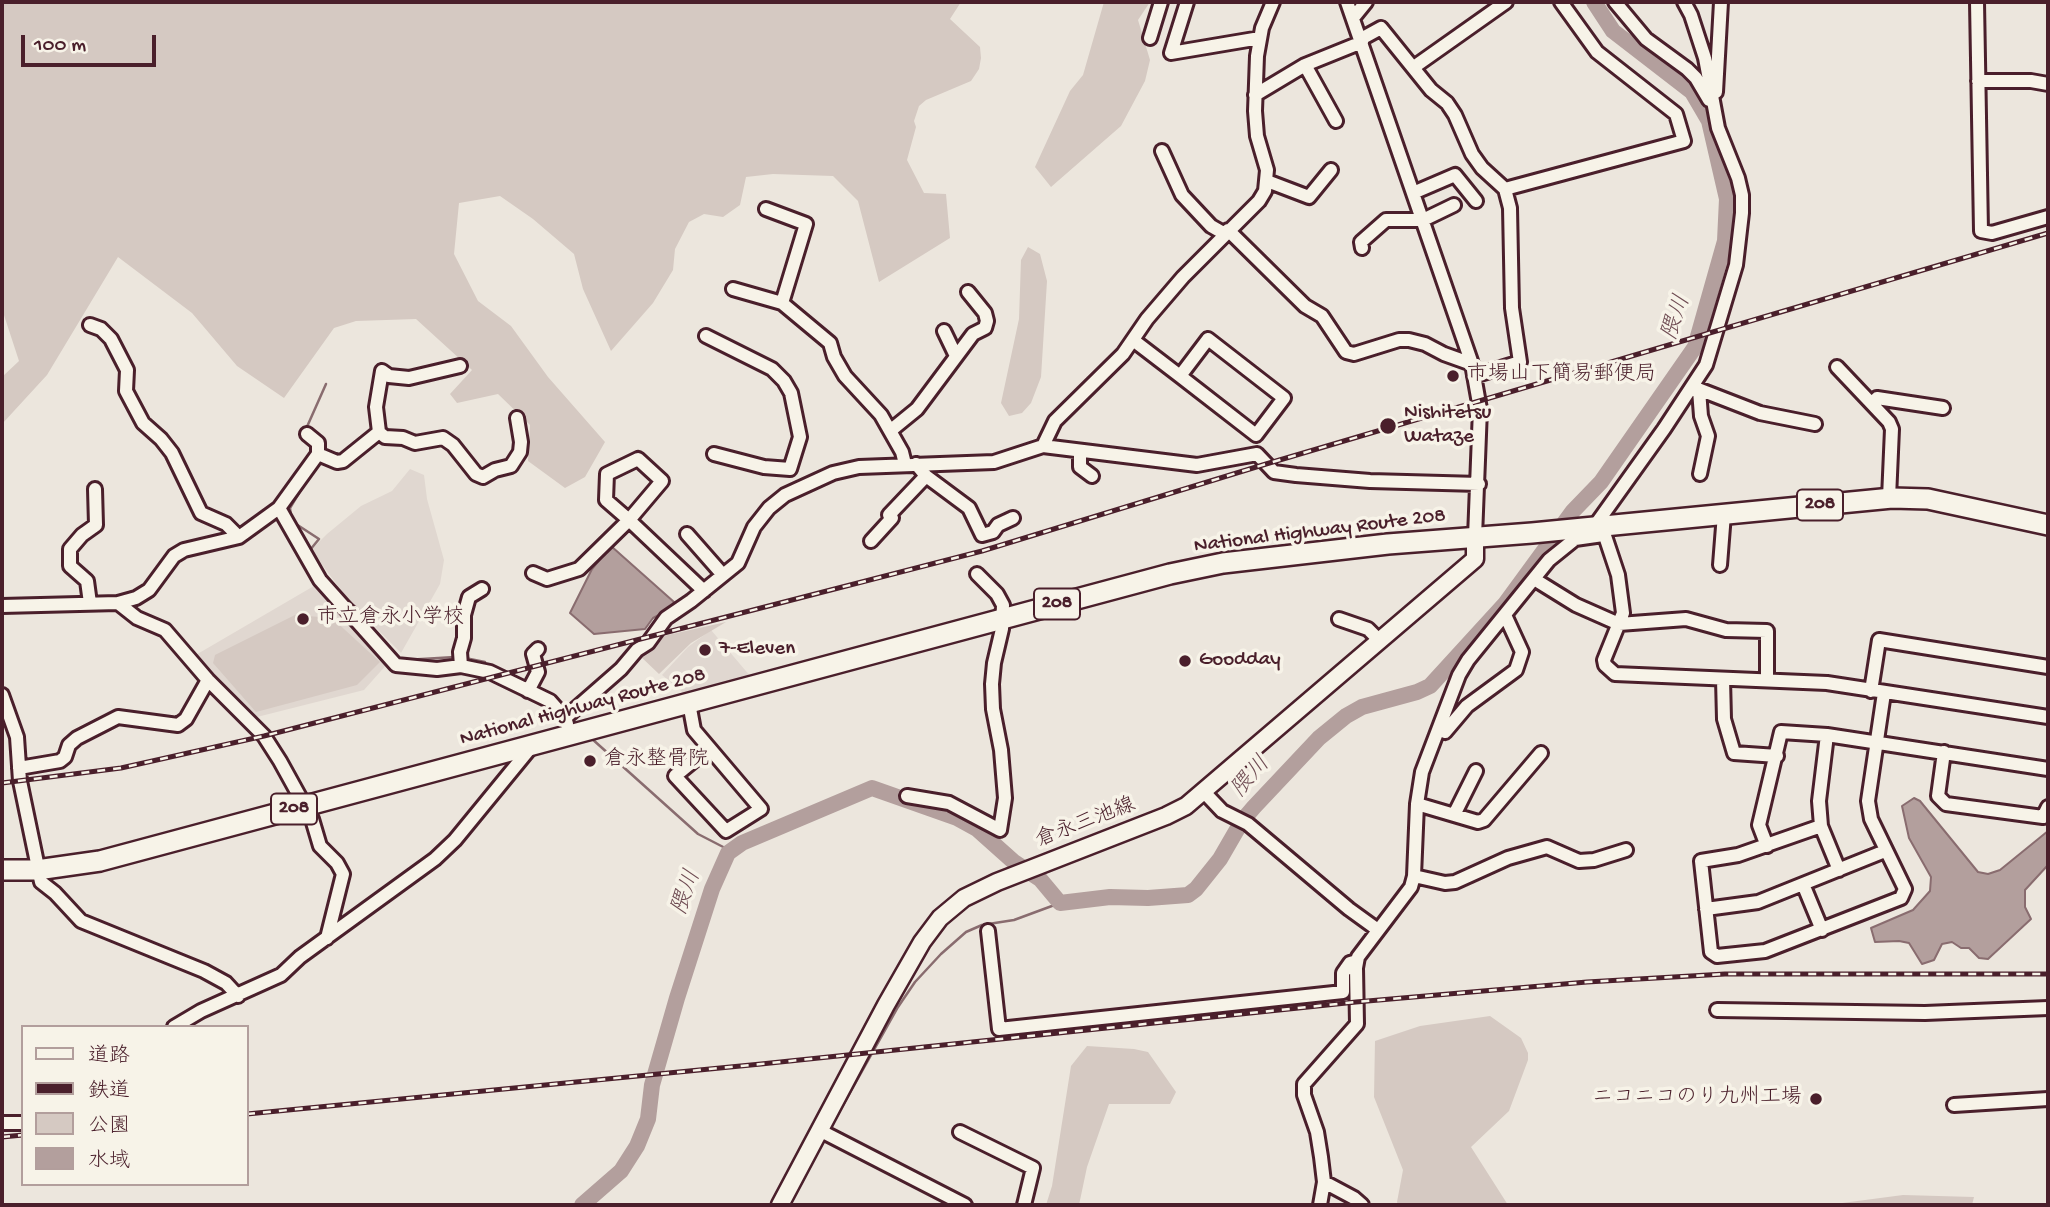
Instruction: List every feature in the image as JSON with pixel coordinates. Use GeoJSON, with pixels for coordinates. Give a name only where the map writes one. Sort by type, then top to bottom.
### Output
{"type":"FeatureCollection","features":[{"type":"Feature","properties":{"kind":"highway","name":"National Highway Route 208"},"geometry":{"type":"LineString","coordinates":[[2,870],[37,870],[100,861],[532,746],[577,728],[689,703],[1170,574],[1223,563],[1376,545],[1597,529],[1889,498],[1928,499],[2048,525]]}},
{"type":"Feature","properties":{"kind":"main road","name":"倉永三池線"},"geometry":{"type":"LineString","coordinates":[[780,1205],[922,942],[940,918],[964,898],[997,882],[1186,806],[1475,559],[1475,537]]}},
{"type":"Feature","properties":{"kind":"street"},"geometry":{"type":"LineString","coordinates":[[1150,38],[1161,2]]}},
{"type":"Feature","properties":{"kind":"street"},"geometry":{"type":"LineString","coordinates":[[1187,2],[1171,53],[1260,38]]}},
{"type":"Feature","properties":{"kind":"street"},"geometry":{"type":"LineString","coordinates":[[1043,446],[1055,421],[1123,354],[1147,318],[1183,277],[1259,201],[1267,181],[1267,170],[1257,136],[1257,56],[1260,38],[1273,2]]}},
{"type":"Feature","properties":{"kind":"street"},"geometry":{"type":"LineString","coordinates":[[1348,2],[1473,370],[1480,409],[1475,537]]}},
{"type":"Feature","properties":{"kind":"street"},"geometry":{"type":"LineString","coordinates":[[1353,18],[1366,2]]}},
{"type":"Feature","properties":{"kind":"street"},"geometry":{"type":"LineString","coordinates":[[1414,67],[1506,2]]}},
{"type":"Feature","properties":{"kind":"street"},"geometry":{"type":"LineString","coordinates":[[1505,189],[1684,141],[1676,114],[1597,52],[1561,2]]}},
{"type":"Feature","properties":{"kind":"street"},"geometry":{"type":"LineString","coordinates":[[1615,2],[1646,39],[1672,56],[1696,78],[1714,110]]}},
{"type":"Feature","properties":{"kind":"street"},"geometry":{"type":"LineString","coordinates":[[1320,1205],[1324,1182],[1317,1132],[1304,1095],[1304,1084],[1357,1024],[1355,1011],[1358,957],[1411,887],[1415,876],[1416,803],[1422,772],[1459,675],[1468,660],[1549,560],[1575,539],[1597,529],[1696,388],[1713,348],[1715,332],[1736,265],[1742,195],[1718,128],[1705,58],[1684,2]]}},
{"type":"Feature","properties":{"kind":"street"},"geometry":{"type":"LineString","coordinates":[[1714,110],[1721,2]]}},
{"type":"Feature","properties":{"kind":"street"},"geometry":{"type":"LineString","coordinates":[[1977,2],[1981,231],[1992,233],[2048,217]]}},
{"type":"Feature","properties":{"kind":"street"},"geometry":{"type":"LineString","coordinates":[[1161,151],[1182,195],[1211,226],[1226,232],[1305,306],[1322,316],[1346,352],[1354,354],[1399,340],[1409,340],[1425,344],[1473,370],[1520,362],[1510,285],[1510,208],[1505,189],[1482,168],[1472,154],[1447,103],[1431,90],[1381,29],[1305,65],[1255,95]]}},
{"type":"Feature","properties":{"kind":"street"},"geometry":{"type":"LineString","coordinates":[[1305,65],[1336,121]]}},
{"type":"Feature","properties":{"kind":"street"},"geometry":{"type":"LineString","coordinates":[[1978,81],[2031,81],[2048,84]]}},
{"type":"Feature","properties":{"kind":"street"},"geometry":{"type":"LineString","coordinates":[[1267,181],[1309,197],[1331,170]]}},
{"type":"Feature","properties":{"kind":"street"},"geometry":{"type":"LineString","coordinates":[[1413,193],[1455,175],[1476,201]]}},
{"type":"Feature","properties":{"kind":"street"},"geometry":{"type":"LineString","coordinates":[[1362,248],[1361,242],[1386,220],[1423,220],[1454,205]]}},
{"type":"Feature","properties":{"kind":"street"},"geometry":{"type":"LineString","coordinates":[[765,209],[806,224],[782,303]]}},
{"type":"Feature","properties":{"kind":"street"},"geometry":{"type":"LineString","coordinates":[[733,289],[782,303],[830,343],[834,357],[845,376],[881,415],[910,464],[969,508],[982,535],[993,532],[998,525],[1013,519]]}},
{"type":"Feature","properties":{"kind":"street"},"geometry":{"type":"LineString","coordinates":[[890,431],[917,409],[973,334],[985,328],[985,313],[968,292]]}},
{"type":"Feature","properties":{"kind":"street"},"geometry":{"type":"LineString","coordinates":[[90,325],[101,329],[111,340],[127,370],[127,391],[132,402],[143,423],[172,453],[201,513],[226,524],[239,537]]}},
{"type":"Feature","properties":{"kind":"street"},"geometry":{"type":"LineString","coordinates":[[944,331],[956,356]]}},
{"type":"Feature","properties":{"kind":"street"},"geometry":{"type":"LineString","coordinates":[[706,336],[772,369],[784,381],[791,393],[800,437],[790,469]]}},
{"type":"Feature","properties":{"kind":"street"},"geometry":{"type":"LineString","coordinates":[[1133,340],[1256,435],[1284,398],[1208,339],[1180,376]]}},
{"type":"Feature","properties":{"kind":"street"},"geometry":{"type":"LineString","coordinates":[[460,366],[410,378],[389,376],[382,367],[376,407],[379,432],[385,437],[403,438],[415,443],[443,438],[483,477],[495,470],[511,466],[520,452],[517,418]]}},
{"type":"Feature","properties":{"kind":"street"},"geometry":{"type":"LineString","coordinates":[[1837,367],[1889,422],[1892,429],[1889,498]]}},
{"type":"Feature","properties":{"kind":"street"},"geometry":{"type":"LineString","coordinates":[[1696,388],[1760,414],[1815,424]]}},
{"type":"Feature","properties":{"kind":"street"},"geometry":{"type":"LineString","coordinates":[[1696,388],[1708,436],[1700,474]]}},
{"type":"Feature","properties":{"kind":"street"},"geometry":{"type":"LineString","coordinates":[[1872,404],[1877,398],[1943,408]]}},
{"type":"Feature","properties":{"kind":"street"},"geometry":{"type":"LineString","coordinates":[[318,454],[337,462],[344,461],[379,432]]}},
{"type":"Feature","properties":{"kind":"street"},"geometry":{"type":"LineString","coordinates":[[2,606],[118,604],[136,598],[149,590],[174,556],[184,550],[239,537],[279,508],[318,454],[318,443],[307,433]]}},
{"type":"Feature","properties":{"kind":"street"},"geometry":{"type":"LineString","coordinates":[[279,508],[320,580],[396,665],[437,669],[461,666],[490,672],[550,701],[577,728],[621,668],[637,650],[648,643],[666,618],[738,563],[754,527],[769,508],[785,495],[833,473],[859,467],[994,462],[1043,446],[1198,465],[1258,454],[1273,472],[1312,477],[1479,484]]}},
{"type":"Feature","properties":{"kind":"street"},"geometry":{"type":"LineString","coordinates":[[1080,451],[1080,467],[1092,476]]}},
{"type":"Feature","properties":{"kind":"street"},"geometry":{"type":"LineString","coordinates":[[714,454],[764,467],[790,469],[806,484]]}},
{"type":"Feature","properties":{"kind":"street"},"geometry":{"type":"LineString","coordinates":[[533,573],[547,579],[579,569],[629,520],[662,481],[638,459],[607,474],[606,500],[629,520],[704,590]]}},
{"type":"Feature","properties":{"kind":"street"},"geometry":{"type":"LineString","coordinates":[[871,541],[892,518],[889,515],[926,476]]}},
{"type":"Feature","properties":{"kind":"street"},"geometry":{"type":"LineString","coordinates":[[90,603],[87,581],[70,566],[70,549],[82,535],[96,525],[94,489]]}},
{"type":"Feature","properties":{"kind":"street"},"geometry":{"type":"LineString","coordinates":[[1720,565],[1724,514]]}},
{"type":"Feature","properties":{"kind":"street"},"geometry":{"type":"LineString","coordinates":[[1597,529],[1618,575],[1623,613],[1604,660],[1605,666],[1615,674],[1827,683],[2048,717]]}},
{"type":"Feature","properties":{"kind":"street"},"geometry":{"type":"LineString","coordinates":[[687,534],[723,575]]}},
{"type":"Feature","properties":{"kind":"street"},"geometry":{"type":"LineString","coordinates":[[907,796],[949,803],[1000,830],[1005,799],[992,684],[1003,604],[977,574]]}},
{"type":"Feature","properties":{"kind":"street"},"geometry":{"type":"LineString","coordinates":[[1534,579],[1576,605],[1619,624],[1686,619],[1726,630],[1767,631],[1767,680]]}},
{"type":"Feature","properties":{"kind":"street"},"geometry":{"type":"LineString","coordinates":[[461,666],[464,615],[469,597],[482,589]]}},
{"type":"Feature","properties":{"kind":"street"},"geometry":{"type":"LineString","coordinates":[[118,604],[137,618],[165,629],[208,680],[264,736],[317,831],[320,846],[337,863],[343,874],[327,938]]}},
{"type":"Feature","properties":{"kind":"street"},"geometry":{"type":"LineString","coordinates":[[1440,730],[1445,732],[1467,706],[1516,670],[1522,653],[1505,615]]}},
{"type":"Feature","properties":{"kind":"street"},"geometry":{"type":"LineString","coordinates":[[1339,619],[1368,629],[1380,641]]}},
{"type":"Feature","properties":{"kind":"street"},"geometry":{"type":"LineString","coordinates":[[1821,826],[1738,855],[1701,861],[1711,952],[1717,956],[1765,951],[1901,898],[1905,889],[1871,819],[1868,801],[1876,742],[1878,640],[2048,667]]}},
{"type":"Feature","properties":{"kind":"street"},"geometry":{"type":"LineString","coordinates":[[528,691],[538,672],[533,654],[538,649]]}},
{"type":"Feature","properties":{"kind":"street"},"geometry":{"type":"LineString","coordinates":[[1723,679],[1724,719],[1734,753],[1777,755]]}},
{"type":"Feature","properties":{"kind":"street"},"geometry":{"type":"LineString","coordinates":[[19,768],[60,761],[65,757],[69,745],[77,738],[118,717],[178,725],[186,719],[208,680]]}},
{"type":"Feature","properties":{"kind":"street"},"geometry":{"type":"LineString","coordinates":[[2,695],[17,737],[19,768],[41,883],[55,893],[81,921],[204,971],[226,983],[238,996]]}},
{"type":"Feature","properties":{"kind":"street"},"geometry":{"type":"LineString","coordinates":[[689,703],[694,730],[761,809],[726,831],[675,776],[709,748]]}},
{"type":"Feature","properties":{"kind":"street"},"geometry":{"type":"LineString","coordinates":[[1767,846],[1759,825],[1781,732],[1827,735],[2048,769]]}},
{"type":"Feature","properties":{"kind":"street"},"geometry":{"type":"LineString","coordinates":[[1827,735],[1819,801],[1821,826],[1839,870]]}},
{"type":"Feature","properties":{"kind":"street"},"geometry":{"type":"LineString","coordinates":[[177,1025],[201,1010],[281,975],[300,957],[445,849],[532,746]]}},
{"type":"Feature","properties":{"kind":"street"},"geometry":{"type":"LineString","coordinates":[[1944,752],[1938,796],[1946,804],[2043,817],[2048,807]]}},
{"type":"Feature","properties":{"kind":"street"},"geometry":{"type":"LineString","coordinates":[[1416,803],[1478,822],[1484,820],[1541,753]]}},
{"type":"Feature","properties":{"kind":"street"},"geometry":{"type":"LineString","coordinates":[[1454,815],[1476,771]]}},
{"type":"Feature","properties":{"kind":"street"},"geometry":{"type":"LineString","coordinates":[[1204,792],[1222,810],[1248,824],[1378,930]]}},
{"type":"Feature","properties":{"kind":"street"},"geometry":{"type":"LineString","coordinates":[[1415,876],[1446,883],[1455,882],[1508,858],[1547,846],[1579,860],[1594,860],[1626,850]]}},
{"type":"Feature","properties":{"kind":"street"},"geometry":{"type":"LineString","coordinates":[[1706,909],[1758,902],[1885,851]]}},
{"type":"Feature","properties":{"kind":"street"},"geometry":{"type":"LineString","coordinates":[[1803,884],[1822,930]]}},
{"type":"Feature","properties":{"kind":"street"},"geometry":{"type":"LineString","coordinates":[[988,931],[999,1029],[1343,992],[1343,973],[1350,963],[1357,961]]}},
{"type":"Feature","properties":{"kind":"street"},"geometry":{"type":"LineString","coordinates":[[1717,1010],[1925,1013],[2048,1008]]}},
{"type":"Feature","properties":{"kind":"street"},"geometry":{"type":"LineString","coordinates":[[1954,1105],[2048,1099]]}},
{"type":"Feature","properties":{"kind":"street"},"geometry":{"type":"LineString","coordinates":[[2,1123],[21,1123]]}},
{"type":"Feature","properties":{"kind":"street"},"geometry":{"type":"LineString","coordinates":[[819,1130],[965,1205]]}},
{"type":"Feature","properties":{"kind":"street"},"geometry":{"type":"LineString","coordinates":[[960,1132],[1033,1168],[1024,1205]]}},
{"type":"Feature","properties":{"kind":"street"},"geometry":{"type":"LineString","coordinates":[[1324,1182],[1362,1205]]}},
{"type":"Feature","properties":{"kind":"shaded area","name":"市立倉永小学校"},"geometry":{"type":"Polygon","coordinates":[[[410,469],[424,475],[427,499],[444,560],[440,584],[401,653],[350,602],[311,550],[361,506],[392,491],[410,469]]]}},
{"type":"Feature","properties":{"kind":"shaded area","name":"市立倉永小学校"},"geometry":{"type":"Polygon","coordinates":[[[319,583],[388,663],[364,690],[253,720],[194,656],[319,583]]]}},
{"type":"Feature","properties":{"kind":"shaded area"},"geometry":{"type":"Polygon","coordinates":[[[711,630],[751,677],[685,694],[662,675],[688,647],[711,630]]]}},
{"type":"Feature","properties":{"kind":"green space"},"geometry":{"type":"Polygon","coordinates":[[[2,2],[961,2],[950,19],[980,47],[981,58],[979,69],[971,81],[926,100],[919,106],[907,160],[924,193],[946,194],[950,238],[879,282],[858,201],[833,176],[773,174],[746,177],[740,205],[723,217],[704,214],[689,222],[675,249],[673,270],[653,303],[611,351],[583,289],[574,254],[533,219],[500,196],[459,203],[454,254],[478,301],[511,326],[548,377],[605,442],[585,477],[565,488],[528,461],[530,425],[498,394],[457,403],[450,394],[472,370],[416,319],[356,321],[334,328],[284,398],[237,366],[192,313],[118,257],[47,375],[2,424],[2,377],[19,361],[2,309],[2,2]]]}},
{"type":"Feature","properties":{"kind":"green space"},"geometry":{"type":"Polygon","coordinates":[[[1104,2],[1150,2],[1138,20],[1150,60],[1145,81],[1121,126],[1051,187],[1035,167],[1070,91],[1083,75],[1104,2]]]}},
{"type":"Feature","properties":{"kind":"green space"},"geometry":{"type":"Polygon","coordinates":[[[1028,247],[1040,254],[1047,281],[1041,377],[1031,403],[1022,413],[1009,416],[1001,403],[1019,319],[1021,260],[1028,247]]]}},
{"type":"Feature","properties":{"kind":"green space","name":"市立倉永小学校"},"geometry":{"type":"Polygon","coordinates":[[[295,615],[332,618],[380,662],[357,685],[256,712],[213,663],[215,655],[295,615]]]}},
{"type":"Feature","properties":{"kind":"green space"},"geometry":{"type":"Polygon","coordinates":[[[726,622],[691,643],[659,674],[639,655],[659,637],[726,622]]]}},
{"type":"Feature","properties":{"kind":"green space"},"geometry":{"type":"Polygon","coordinates":[[[1490,1016],[1521,1038],[1528,1053],[1528,1060],[1509,1111],[1471,1147],[1508,1205],[1398,1205],[1403,1170],[1374,1097],[1375,1041],[1420,1026],[1490,1016]]]}},
{"type":"Feature","properties":{"kind":"green space"},"geometry":{"type":"Polygon","coordinates":[[[1087,1046],[1148,1052],[1176,1092],[1170,1104],[1109,1104],[1087,1167],[1079,1205],[1046,1205],[1052,1186],[1071,1066],[1087,1046]]]}},
{"type":"Feature","properties":{"kind":"green space"},"geometry":{"type":"Polygon","coordinates":[[[1903,1195],[1974,1197],[1972,1205],[1827,1205],[1903,1195]]]}},
{"type":"Feature","properties":{"kind":"water"},"geometry":{"type":"Polygon","coordinates":[[[611,546],[674,602],[671,609],[653,618],[645,629],[594,634],[570,613],[592,569],[611,546]]]}},
{"type":"Feature","properties":{"kind":"water"},"geometry":{"type":"Polygon","coordinates":[[[1914,798],[1920,801],[1978,872],[1988,874],[2000,870],[2048,831],[2048,865],[2025,890],[2025,907],[2031,919],[1988,959],[1979,958],[1969,948],[1961,948],[1952,942],[1942,944],[1934,960],[1922,964],[1909,943],[1875,942],[1871,928],[1913,910],[1930,891],[1931,877],[1909,838],[1902,806],[1914,798]]]}},
{"type":"Feature","properties":{"kind":"waterway","name":"隈川"},"geometry":{"type":"LineString","coordinates":[[582,1205],[621,1171],[637,1146],[648,1119],[652,1085],[677,998],[712,889],[728,853],[742,843],[872,788],[957,818],[977,829],[1014,862],[1040,879],[1060,903],[1110,897],[1188,895],[1220,859],[1242,821],[1319,738],[1362,707],[1430,686],[1505,604],[1573,511],[1601,482],[1695,347],[1725,241],[1727,199],[1709,121],[1692,92],[1613,31],[1594,2]]}},
{"type":"Feature","properties":{"kind":"waterway"},"geometry":{"type":"LineString","coordinates":[[306,429],[326,384]]}},
{"type":"Feature","properties":{"kind":"waterway"},"geometry":{"type":"LineString","coordinates":[[308,478],[290,508],[296,524],[319,539],[310,550]]}},
{"type":"Feature","properties":{"kind":"waterway"},"geometry":{"type":"LineString","coordinates":[[341,595],[358,609],[383,642]]}},
{"type":"Feature","properties":{"kind":"waterway"},"geometry":{"type":"LineString","coordinates":[[405,660],[455,657]]}},
{"type":"Feature","properties":{"kind":"waterway"},"geometry":{"type":"LineString","coordinates":[[465,658],[485,662]]}},
{"type":"Feature","properties":{"kind":"waterway"},"geometry":{"type":"LineString","coordinates":[[591,738],[698,834],[731,851]]}},
{"type":"Feature","properties":{"kind":"waterway"},"geometry":{"type":"LineString","coordinates":[[828,1132],[898,1007],[915,982],[941,954],[966,932],[982,925],[1014,920],[1060,903]]}},
{"type":"Feature","properties":{"kind":"waterway"},"geometry":{"type":"LineString","coordinates":[[797,1190],[825,1137]]}},
{"type":"Feature","properties":{"kind":"railway"},"geometry":{"type":"LineString","coordinates":[[2,783],[121,768],[264,736],[982,551],[1266,464],[2048,233]]}},
{"type":"Feature","properties":{"kind":"railway"},"geometry":{"type":"LineString","coordinates":[[248,1114],[1356,1002],[1587,982],[1725,974],[2048,974]]}},
{"type":"Feature","properties":{"kind":"railway"},"geometry":{"type":"LineString","coordinates":[[2,1137],[21,1135]]}},
{"type":"Feature","properties":{"kind":"place","name":"市場山下簡易郵便局"},"geometry":{"type":"Point","coordinates":[1453,376]}},
{"type":"Feature","properties":{"kind":"place","name":"Nishitetsu Wataze"},"geometry":{"type":"Point","coordinates":[1388,426]}},
{"type":"Feature","properties":{"kind":"place","name":"市立倉永小学校"},"geometry":{"type":"Point","coordinates":[303,619]}},
{"type":"Feature","properties":{"kind":"place","name":"7-Eleven"},"geometry":{"type":"Point","coordinates":[705,650]}},
{"type":"Feature","properties":{"kind":"place","name":"Goodday"},"geometry":{"type":"Point","coordinates":[1185,661]}},
{"type":"Feature","properties":{"kind":"place","name":"倉永整骨院"},"geometry":{"type":"Point","coordinates":[590,761]}},
{"type":"Feature","properties":{"kind":"place","name":"ニコニコのり九州工場"},"geometry":{"type":"Point","coordinates":[1816,1099]}}]}
